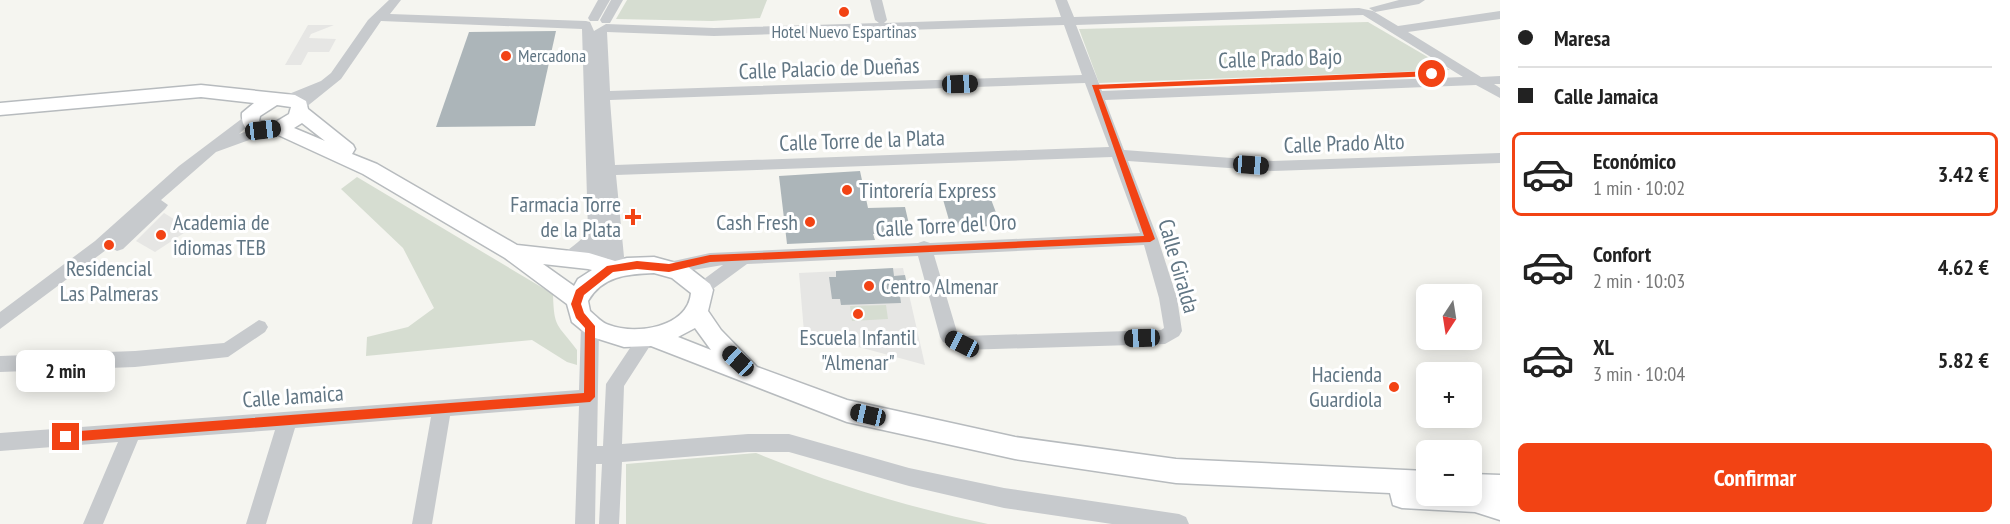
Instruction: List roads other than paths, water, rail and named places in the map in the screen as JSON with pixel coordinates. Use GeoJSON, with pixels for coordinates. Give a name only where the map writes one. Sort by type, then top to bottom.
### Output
{"type":"FeatureCollection","features":[{"type":"Feature","properties":{"kind":"main road"},"geometry":{"type":"LineString","coordinates":[[0,109],[201,91],[290,104],[370,169]]}},
{"type":"Feature","properties":{"kind":"main road"},"geometry":{"type":"LineString","coordinates":[[174,94],[250,116],[290,104]]}},
{"type":"Feature","properties":{"kind":"main road"},"geometry":{"type":"LineString","coordinates":[[270,129],[292,121],[290,104]]}},
{"type":"Feature","properties":{"kind":"main road"},"geometry":{"type":"LineString","coordinates":[[250,116],[250,124],[270,129],[370,169],[512,252],[577,300]]}},
{"type":"Feature","properties":{"kind":"main road"},"geometry":{"type":"LineString","coordinates":[[512,252],[567,259],[607,269],[637,265],[669,268],[683,272],[702,290],[698,312],[684,324],[649,338]]}},
{"type":"Feature","properties":{"kind":"main road"},"geometry":{"type":"LineString","coordinates":[[607,269],[580,293],[577,300],[580,315],[590,326],[615,336],[649,338],[751,373],[847,411],[1015,448],[1176,471],[1416,483]]}},
{"type":"Feature","properties":{"kind":"main road"},"geometry":{"type":"LineString","coordinates":[[698,312],[713,337],[751,373]]}},
{"type":"Feature","properties":{"kind":"main road"},"geometry":{"type":"LineString","coordinates":[[1176,471],[1219,485],[1476,500],[1500,507]]}},
{"type":"Feature","properties":{"kind":"main road"},"geometry":{"type":"LineString","coordinates":[[1482,486],[1500,487]]}},
{"type":"Feature","properties":{"kind":"street"},"geometry":{"type":"LineString","coordinates":[[290,104],[326,84],[352,60],[371,24],[390,10],[395,0]]}},
{"type":"Feature","properties":{"kind":"street"},"geometry":{"type":"LineString","coordinates":[[604,0],[599,25],[596,231],[607,269]]}},
{"type":"Feature","properties":{"kind":"street"},"geometry":{"type":"LineString","coordinates":[[607,269],[609,170],[599,25],[617,0]]}},
{"type":"Feature","properties":{"kind":"street"},"geometry":{"type":"LineString","coordinates":[[876,0],[881,20]]}},
{"type":"Feature","properties":{"kind":"street","name":"Calle Giralda"},"geometry":{"type":"LineString","coordinates":[[924,248],[944,325],[949,337],[962,344],[1165,337],[1173,331],[1173,320],[1150,239],[1061,0]]}},
{"type":"Feature","properties":{"kind":"street"},"geometry":{"type":"LineString","coordinates":[[378,17],[599,25],[714,32],[1364,6],[1419,0]]}},
{"type":"Feature","properties":{"kind":"street"},"geometry":{"type":"LineString","coordinates":[[1364,6],[1467,72],[1496,84]]}},
{"type":"Feature","properties":{"kind":"street"},"geometry":{"type":"LineString","coordinates":[[1400,29],[1500,15]]}},
{"type":"Feature","properties":{"kind":"street"},"geometry":{"type":"LineString","coordinates":[[599,25],[1069,18]]}},
{"type":"Feature","properties":{"kind":"street"},"geometry":{"type":"LineString","coordinates":[[1400,29],[1496,84]]}},
{"type":"Feature","properties":{"kind":"street","name":"Calle Prado Bajo"},"geometry":{"type":"LineString","coordinates":[[1095,87],[1467,72]]}},
{"type":"Feature","properties":{"kind":"street","name":"Calle Prado Bajo"},"geometry":{"type":"LineString","coordinates":[[1095,87],[1496,84]]}},
{"type":"Feature","properties":{"kind":"street","name":"Calle Palacio de Dueñas"},"geometry":{"type":"LineString","coordinates":[[604,96],[1095,87]]}},
{"type":"Feature","properties":{"kind":"street"},"geometry":{"type":"LineString","coordinates":[[0,322],[101,245],[184,170],[214,148],[250,116]]}},
{"type":"Feature","properties":{"kind":"street"},"geometry":{"type":"LineString","coordinates":[[214,148],[270,129]]}},
{"type":"Feature","properties":{"kind":"street","name":"Calle Prado Alto"},"geometry":{"type":"LineString","coordinates":[[1118,153],[1273,166],[1500,158]]}},
{"type":"Feature","properties":{"kind":"street","name":"Calle Torre de la Plata"},"geometry":{"type":"LineString","coordinates":[[609,170],[1118,153]]}},
{"type":"Feature","properties":{"kind":"street"},"geometry":{"type":"LineString","coordinates":[[0,335],[63,290],[143,222],[168,197],[184,170]]}},
{"type":"Feature","properties":{"kind":"street"},"geometry":{"type":"LineString","coordinates":[[567,259],[586,248],[596,231]]}},
{"type":"Feature","properties":{"kind":"street","name":"Calle Torre del Oro"},"geometry":{"type":"LineString","coordinates":[[669,268],[710,259],[743,257],[1150,239]]}},
{"type":"Feature","properties":{"kind":"street"},"geometry":{"type":"LineString","coordinates":[[702,290],[743,257]]}},
{"type":"Feature","properties":{"kind":"street"},"geometry":{"type":"LineString","coordinates":[[585,524],[590,326]]}},
{"type":"Feature","properties":{"kind":"street"},"geometry":{"type":"LineString","coordinates":[[0,364],[135,359],[228,350],[259,327]]}},
{"type":"Feature","properties":{"kind":"street"},"geometry":{"type":"LineString","coordinates":[[609,524],[615,384],[649,338]]}},
{"type":"Feature","properties":{"kind":"street","name":"Calle Jamaica"},"geometry":{"type":"LineString","coordinates":[[0,442],[590,397]]}},
{"type":"Feature","properties":{"kind":"street"},"geometry":{"type":"LineString","coordinates":[[422,524],[442,409]]}},
{"type":"Feature","properties":{"kind":"street"},"geometry":{"type":"LineString","coordinates":[[256,524],[288,420]]}},
{"type":"Feature","properties":{"kind":"street"},"geometry":{"type":"LineString","coordinates":[[93,524],[132,432]]}},
{"type":"Feature","properties":{"kind":"street"},"geometry":{"type":"LineString","coordinates":[[588,456],[748,443],[789,443],[909,477],[1004,498],[1179,524]]}},
{"type":"Feature","properties":{"kind":"place","name":"Hotel Nuevo Espartinas"},"geometry":{"type":"Point","coordinates":[844,12]}},
{"type":"Feature","properties":{"kind":"place","name":"Mercadona"},"geometry":{"type":"Point","coordinates":[506,56]}},
{"type":"Feature","properties":{"kind":"place","name":"Tintorería Express"},"geometry":{"type":"Point","coordinates":[847,190]}},
{"type":"Feature","properties":{"kind":"place","name":"Farmacia Torre de la Plata"},"geometry":{"type":"Point","coordinates":[633,217]}},
{"type":"Feature","properties":{"kind":"place","name":"Cash Fresh"},"geometry":{"type":"Point","coordinates":[810,222]}},
{"type":"Feature","properties":{"kind":"place","name":"Academia de idiomas TEB"},"geometry":{"type":"Point","coordinates":[161,235]}},
{"type":"Feature","properties":{"kind":"place","name":"Residencial Las Palmeras"},"geometry":{"type":"Point","coordinates":[109,245]}},
{"type":"Feature","properties":{"kind":"place","name":"Centro Almenar"},"geometry":{"type":"Point","coordinates":[869,286]}},
{"type":"Feature","properties":{"kind":"place","name":"Escuela Infantil \"Almenar\""},"geometry":{"type":"Point","coordinates":[858,314]}},
{"type":"Feature","properties":{"kind":"place","name":"Hacienda Guardiola"},"geometry":{"type":"Point","coordinates":[1394,387]}}]}
